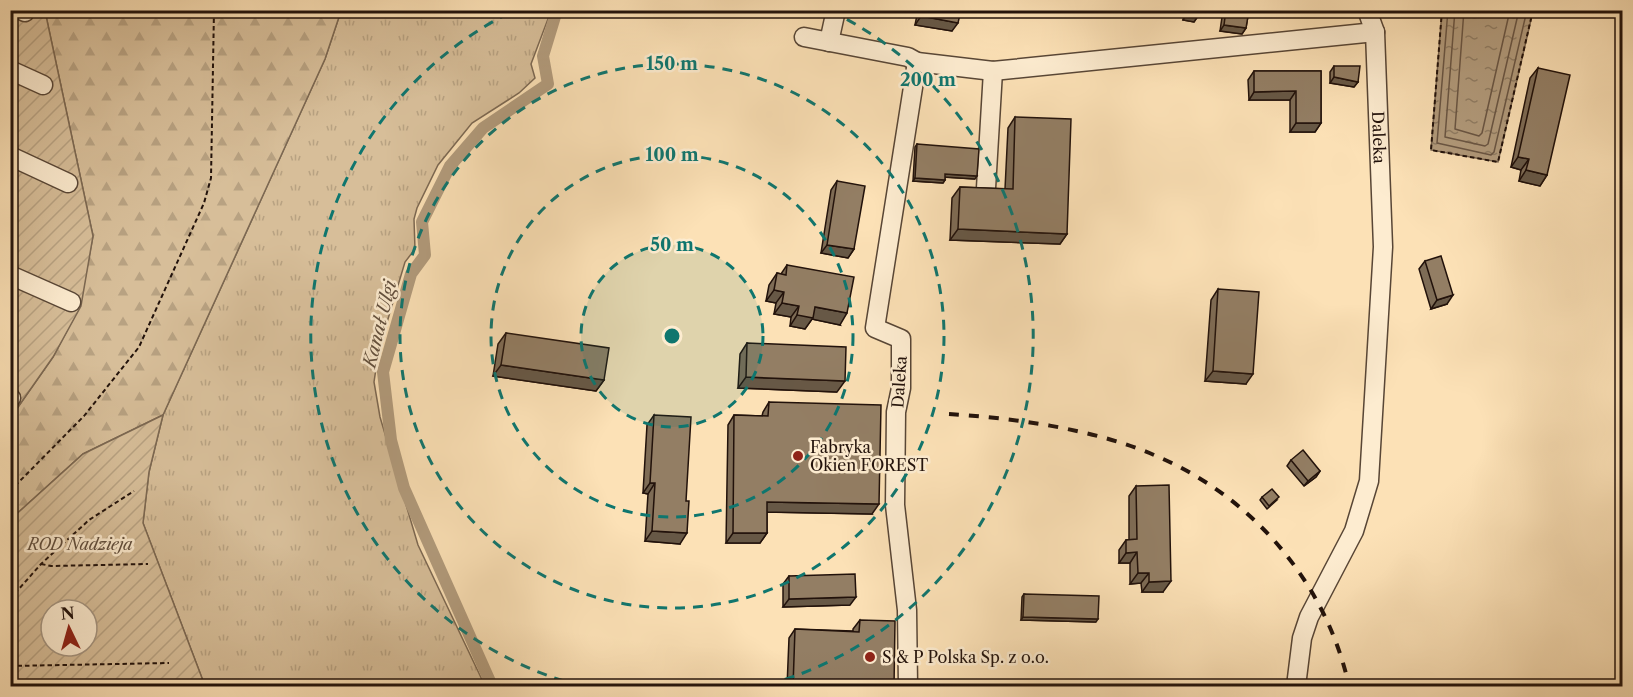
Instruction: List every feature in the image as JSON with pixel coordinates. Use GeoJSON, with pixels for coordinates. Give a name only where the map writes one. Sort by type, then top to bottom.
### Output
{"type":"FeatureCollection","features":[{"type":"Feature","properties":{"kind":"street"},"geometry":{"type":"LineString","coordinates":[[830,42],[836,10]]}},
{"type":"Feature","properties":{"kind":"street","name":"Daleka"},"geometry":{"type":"LineString","coordinates":[[1296,687],[1302,638],[1310,617],[1354,531],[1369,481],[1383,247],[1375,32],[1367,10]]}},
{"type":"Feature","properties":{"kind":"street"},"geometry":{"type":"LineString","coordinates":[[804,37],[908,57],[917,62],[993,71],[1375,32]]}},
{"type":"Feature","properties":{"kind":"street","name":"Daleka"},"geometry":{"type":"LineString","coordinates":[[908,687],[907,610],[895,505],[896,412],[901,388],[901,339],[874,328],[917,62]]}},
{"type":"Feature","properties":{"kind":"street"},"geometry":{"type":"LineString","coordinates":[[10,70],[43,85]]}},
{"type":"Feature","properties":{"kind":"street"},"geometry":{"type":"LineString","coordinates":[[986,188],[993,71]]}},
{"type":"Feature","properties":{"kind":"street"},"geometry":{"type":"LineString","coordinates":[[10,156],[68,183]]}},
{"type":"Feature","properties":{"kind":"street"},"geometry":{"type":"LineString","coordinates":[[10,275],[71,302]]}},
{"type":"Feature","properties":{"kind":"path"},"geometry":{"type":"LineString","coordinates":[[10,491],[84,416],[139,347],[204,203],[212,177],[214,10]]}},
{"type":"Feature","properties":{"kind":"path"},"geometry":{"type":"LineString","coordinates":[[1442,10],[1431,150],[1498,162],[1533,10]]}},
{"type":"Feature","properties":{"kind":"path"},"geometry":{"type":"LineString","coordinates":[[10,599],[41,564],[89,520],[134,491]]}},
{"type":"Feature","properties":{"kind":"path"},"geometry":{"type":"LineString","coordinates":[[41,564],[51,566],[148,564]]}},
{"type":"Feature","properties":{"kind":"path"},"geometry":{"type":"LineString","coordinates":[[10,666],[169,663]]}},
{"type":"Feature","properties":{"kind":"green space"},"geometry":{"type":"Polygon","coordinates":[[[11,11],[45,11],[93,236],[81,306],[53,357],[11,417],[11,11]]]}},
{"type":"Feature","properties":{"kind":"green space"},"geometry":{"type":"Polygon","coordinates":[[[45,11],[341,11],[325,59],[163,415],[83,454],[11,519],[11,417],[53,357],[80,306],[93,236],[45,11]]]}},
{"type":"Feature","properties":{"kind":"green space"},"geometry":{"type":"Polygon","coordinates":[[[341,11],[551,11],[531,64],[535,78],[519,93],[472,123],[438,165],[417,208],[414,219],[415,249],[405,262],[379,349],[374,382],[380,417],[418,545],[485,686],[205,686],[143,523],[149,472],[163,415],[325,59],[341,11]]]}},
{"type":"Feature","properties":{"kind":"green space","name":"ROD Nadzieja"},"geometry":{"type":"Polygon","coordinates":[[[163,415],[149,472],[143,523],[205,686],[11,686],[11,519],[83,454],[163,415]]]}},
{"type":"Feature","properties":{"kind":"water"},"geometry":{"type":"Polygon","coordinates":[[[1442,11],[1533,11],[1498,162],[1431,150],[1442,11]]]}},
{"type":"Feature","properties":{"kind":"building"},"geometry":{"type":"Polygon","coordinates":[[[922,10],[961,10],[958,23],[921,16],[922,10]]]}},
{"type":"Feature","properties":{"kind":"building"},"geometry":{"type":"Polygon","coordinates":[[[1188,10],[1198,10],[1198,16],[1187,14],[1188,10]]]}},
{"type":"Feature","properties":{"kind":"building"},"geometry":{"type":"Polygon","coordinates":[[[1226,10],[1249,10],[1246,28],[1224,25],[1226,10]]]}},
{"type":"Feature","properties":{"kind":"building"},"geometry":{"type":"Polygon","coordinates":[[[1334,66],[1360,66],[1358,82],[1334,77],[1334,66]]]}},
{"type":"Feature","properties":{"kind":"building"},"geometry":{"type":"Polygon","coordinates":[[[1538,68],[1570,75],[1547,175],[1526,170],[1529,159],[1518,157],[1538,68]]]}},
{"type":"Feature","properties":{"kind":"building"},"geometry":{"type":"Polygon","coordinates":[[[1254,71],[1321,71],[1321,123],[1296,123],[1296,91],[1254,92],[1254,71]]]}},
{"type":"Feature","properties":{"kind":"building"},"geometry":{"type":"Polygon","coordinates":[[[1015,117],[1071,119],[1067,234],[958,229],[960,187],[1013,189],[1015,117]]]}},
{"type":"Feature","properties":{"kind":"building"},"geometry":{"type":"Polygon","coordinates":[[[917,144],[979,149],[977,176],[945,174],[945,180],[915,178],[917,144]]]}},
{"type":"Feature","properties":{"kind":"building"},"geometry":{"type":"Polygon","coordinates":[[[837,181],[865,186],[854,249],[827,245],[837,181]]]}},
{"type":"Feature","properties":{"kind":"building"},"geometry":{"type":"Polygon","coordinates":[[[1441,256],[1453,295],[1437,300],[1425,261],[1441,256]]]}},
{"type":"Feature","properties":{"kind":"building"},"geometry":{"type":"Polygon","coordinates":[[[787,265],[854,277],[847,313],[815,307],[813,318],[797,315],[799,306],[782,303],[784,292],[774,290],[777,273],[786,275],[787,265]]]}},
{"type":"Feature","properties":{"kind":"building"},"geometry":{"type":"Polygon","coordinates":[[[1218,289],[1259,292],[1253,374],[1213,371],[1218,289]]]}},
{"type":"Feature","properties":{"kind":"building"},"geometry":{"type":"Polygon","coordinates":[[[506,333],[609,348],[604,380],[501,365],[506,333]]]}},
{"type":"Feature","properties":{"kind":"building"},"geometry":{"type":"Polygon","coordinates":[[[747,343],[846,347],[845,381],[746,377],[747,343]]]}},
{"type":"Feature","properties":{"kind":"building"},"geometry":{"type":"Polygon","coordinates":[[[769,402],[881,405],[879,504],[767,502],[767,533],[733,533],[734,415],[768,416],[769,402]]]}},
{"type":"Feature","properties":{"kind":"building"},"geometry":{"type":"Polygon","coordinates":[[[654,415],[691,417],[686,501],[689,501],[687,533],[652,531],[655,483],[650,483],[654,415]]]}},
{"type":"Feature","properties":{"kind":"building"},"geometry":{"type":"Polygon","coordinates":[[[1303,450],[1320,471],[1308,481],[1291,460],[1303,450]]]}},
{"type":"Feature","properties":{"kind":"building"},"geometry":{"type":"Polygon","coordinates":[[[1169,485],[1171,581],[1149,582],[1149,573],[1138,573],[1137,552],[1126,553],[1126,540],[1137,539],[1136,486],[1169,485]]]}},
{"type":"Feature","properties":{"kind":"building"},"geometry":{"type":"Polygon","coordinates":[[[1272,489],[1279,497],[1269,506],[1262,497],[1272,489]]]}},
{"type":"Feature","properties":{"kind":"building"},"geometry":{"type":"Polygon","coordinates":[[[855,574],[856,597],[789,599],[789,576],[855,574]]]}},
{"type":"Feature","properties":{"kind":"building"},"geometry":{"type":"Polygon","coordinates":[[[1024,594],[1099,596],[1098,619],[1023,617],[1024,594]]]}},
{"type":"Feature","properties":{"kind":"building"},"geometry":{"type":"Polygon","coordinates":[[[860,620],[895,621],[894,687],[793,687],[795,629],[859,632],[860,620]]]}},
{"type":"Feature","properties":{"kind":"waterway","name":"Kanał Ulgi"},"geometry":{"type":"LineString","coordinates":[[492,686],[404,488],[391,440],[383,372],[411,274],[425,255],[422,222],[450,166],[483,128],[548,84],[543,56],[557,10]]}},
{"type":"Feature","properties":{"kind":"railway"},"geometry":{"type":"LineString","coordinates":[[949,414],[1027,422],[1106,438],[1154,455],[1190,472],[1223,494],[1253,519],[1280,547],[1303,578],[1323,612],[1338,648],[1349,686]]}},
{"type":"Feature","properties":{"kind":"place","name":"Fabryka Okien FOREST"},"geometry":{"type":"Point","coordinates":[798,456]}},
{"type":"Feature","properties":{"kind":"place","name":"S & P Polska Sp. z o.o."},"geometry":{"type":"Point","coordinates":[870,657]}}]}
